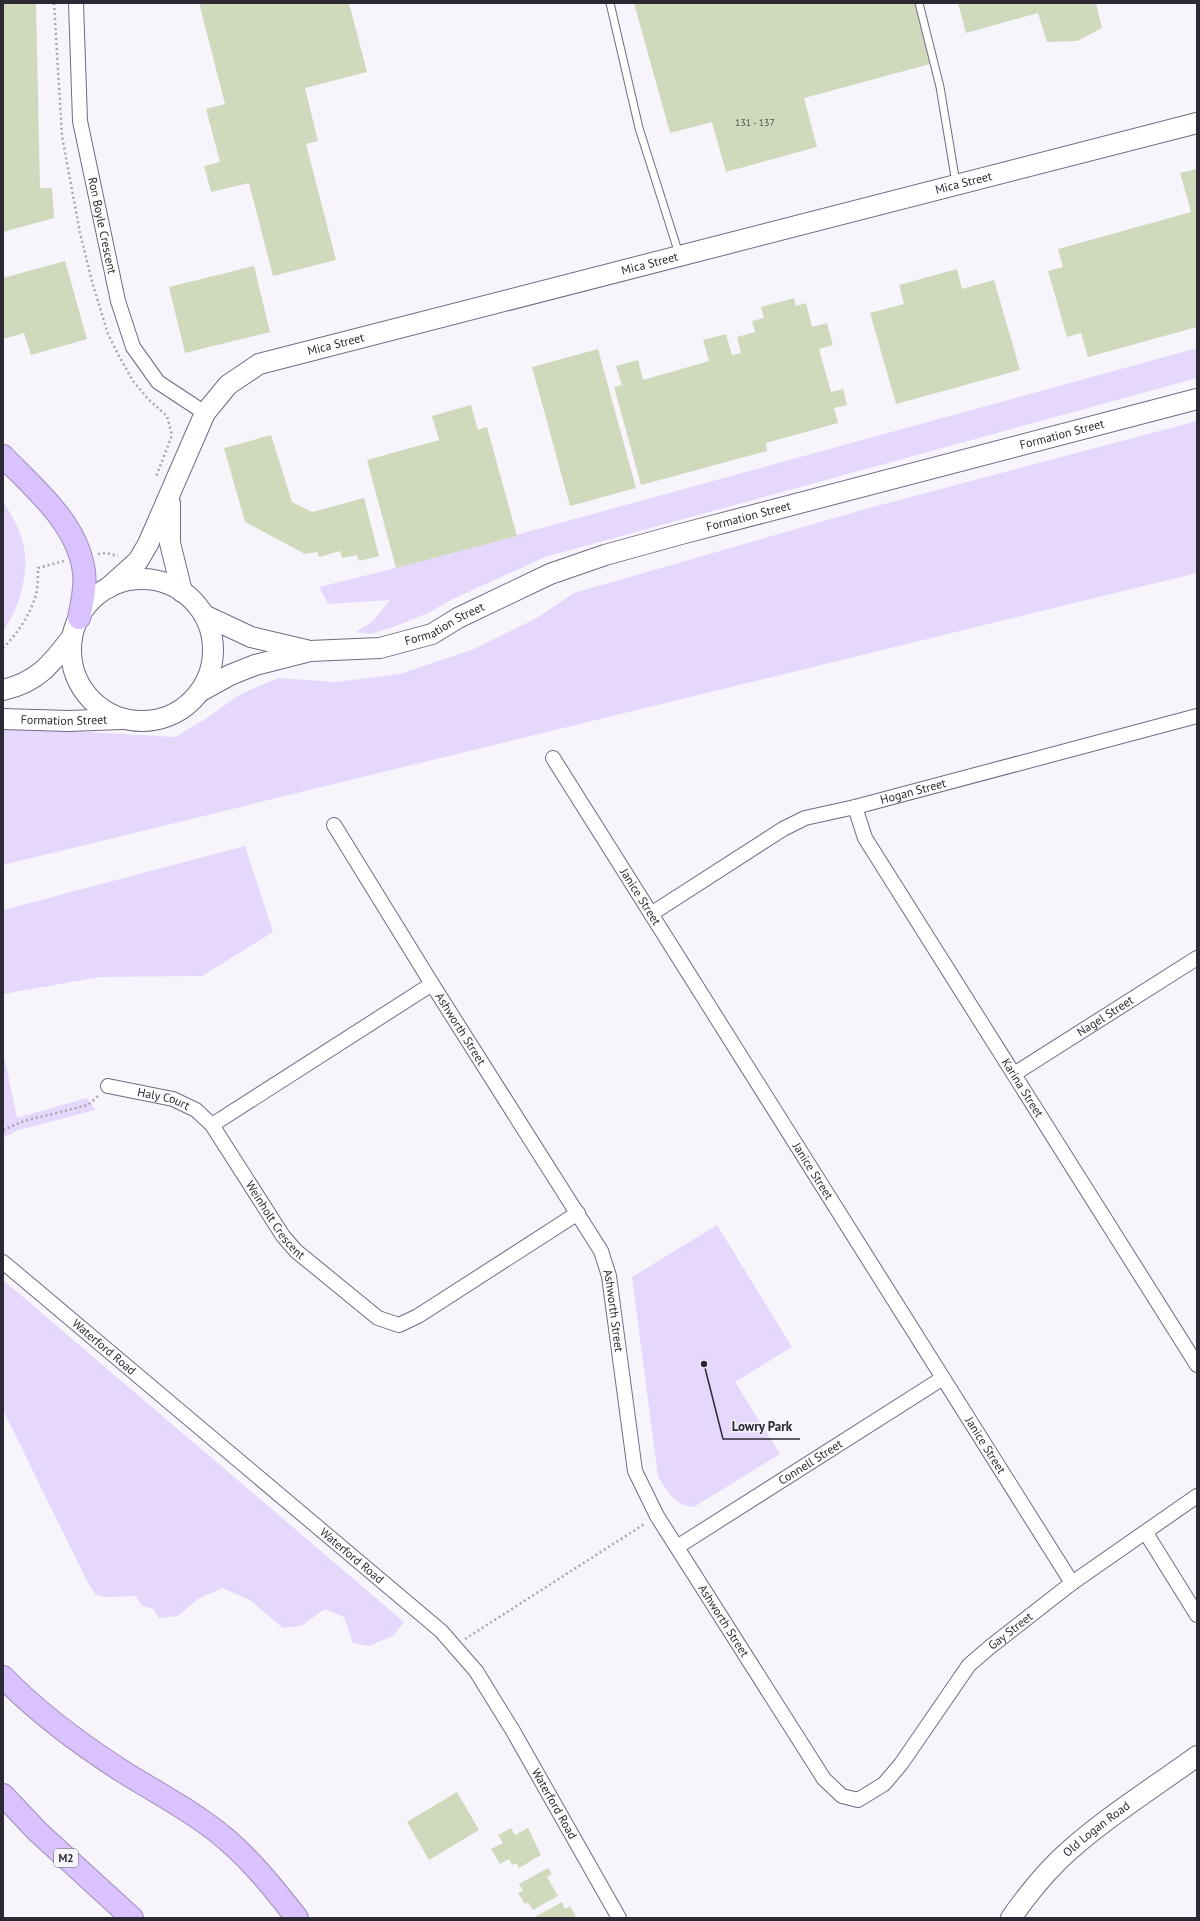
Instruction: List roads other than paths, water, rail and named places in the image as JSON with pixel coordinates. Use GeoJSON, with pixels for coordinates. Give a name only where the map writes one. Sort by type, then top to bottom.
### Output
{"type":"FeatureCollection","features":[{"type":"Feature","properties":{"kind":"highway"},"geometry":{"type":"LineString","coordinates":[[3,456],[58,514],[75,542],[80,556],[85,584],[76,628]]}},
{"type":"Feature","properties":{"kind":"highway"},"geometry":{"type":"LineString","coordinates":[[3,1677],[47,1716],[91,1751],[194,1816],[226,1839],[265,1877],[295,1917]]}},
{"type":"Feature","properties":{"kind":"highway","name":"M2"},"geometry":{"type":"LineString","coordinates":[[3,1795],[38,1832],[132,1918]]}},
{"type":"Feature","properties":{"kind":"main road","name":"Mica Street"},"geometry":{"type":"LineString","coordinates":[[108,588],[138,562],[148,544],[205,413],[228,385],[259,364],[1197,123]]}},
{"type":"Feature","properties":{"kind":"main road","name":"Formation Street"},"geometry":{"type":"LineString","coordinates":[[201,692],[230,675],[255,665],[310,651],[380,648],[432,634],[458,618],[550,574],[605,555],[1197,399]]}},
{"type":"Feature","properties":{"kind":"main road","name":"Mica Street"},"geometry":{"type":"LineString","coordinates":[[171,494],[170,544],[182,592]]}},
{"type":"Feature","properties":{"kind":"main road"},"geometry":{"type":"LineString","coordinates":[[3,690],[14,687],[40,675],[76,628],[91,601],[108,588],[126,581],[145,579],[165,583],[182,592],[199,608],[204,615],[211,634],[213,654],[210,673],[201,692],[186,707],[167,717],[146,721],[124,719],[105,710],[89,697],[77,679],[72,659],[76,628]]}},
{"type":"Feature","properties":{"kind":"main road","name":"Formation Street"},"geometry":{"type":"LineString","coordinates":[[204,615],[251,637],[310,651]]}},
{"type":"Feature","properties":{"kind":"main road","name":"Formation Street"},"geometry":{"type":"LineString","coordinates":[[3,719],[68,721],[124,719]]}},
{"type":"Feature","properties":{"kind":"main road","name":"Old Logan Road"},"geometry":{"type":"LineString","coordinates":[[1011,1918],[1030,1892],[1058,1861],[1084,1838],[1197,1756]]}},
{"type":"Feature","properties":{"kind":"street","name":"Ron Boyle Crescent"},"geometry":{"type":"LineString","coordinates":[[76,3],[80,121],[118,301],[134,347],[158,382],[205,413]]}},
{"type":"Feature","properties":{"kind":"street","name":"Hogan Street"},"geometry":{"type":"LineString","coordinates":[[651,914],[805,818],[855,807],[1197,716]]}},
{"type":"Feature","properties":{"kind":"street","name":"Janice Street"},"geometry":{"type":"LineString","coordinates":[[553,758],[1072,1583]]}},
{"type":"Feature","properties":{"kind":"street","name":"Karina Street"},"geometry":{"type":"LineString","coordinates":[[855,807],[865,838],[1197,1365]]}},
{"type":"Feature","properties":{"kind":"street","name":"Ashworth Street"},"geometry":{"type":"LineString","coordinates":[[334,824],[432,984],[601,1251],[609,1276],[635,1471],[657,1516],[824,1779],[842,1796],[858,1800]]}},
{"type":"Feature","properties":{"kind":"street","name":"Nagel Street"},"geometry":{"type":"LineString","coordinates":[[1014,1074],[1197,958]]}},
{"type":"Feature","properties":{"kind":"street"},"geometry":{"type":"LineString","coordinates":[[212,1125],[432,984]]}},
{"type":"Feature","properties":{"kind":"street","name":"Haly Court"},"geometry":{"type":"LineString","coordinates":[[108,1086],[173,1099],[196,1110],[212,1125]]}},
{"type":"Feature","properties":{"kind":"street","name":"Weinholt Crescent"},"geometry":{"type":"LineString","coordinates":[[212,1125],[283,1236],[296,1251],[378,1318],[399,1324],[418,1316],[578,1213]]}},
{"type":"Feature","properties":{"kind":"street","name":"Waterford Road"},"geometry":{"type":"LineString","coordinates":[[3,1262],[441,1631],[476,1672],[513,1731],[620,1918]]}},
{"type":"Feature","properties":{"kind":"street","name":"Connell Street"},"geometry":{"type":"LineString","coordinates":[[677,1547],[943,1378]]}},
{"type":"Feature","properties":{"kind":"street","name":"Gay Street"},"geometry":{"type":"LineString","coordinates":[[858,1800],[884,1784],[900,1764],[969,1665],[1072,1583],[1146,1533],[1197,1496]]}},
{"type":"Feature","properties":{"kind":"street"},"geometry":{"type":"LineString","coordinates":[[1146,1533],[1197,1615]]}},
{"type":"Feature","properties":{"kind":"lane"},"geometry":{"type":"LineString","coordinates":[[610,3],[639,128],[680,256]]}},
{"type":"Feature","properties":{"kind":"lane"},"geometry":{"type":"LineString","coordinates":[[919,3],[940,87],[957,185]]}},
{"type":"Feature","properties":{"kind":"place","name":"Lowry Park"},"geometry":{"type":"Point","coordinates":[704,1364]}}]}
